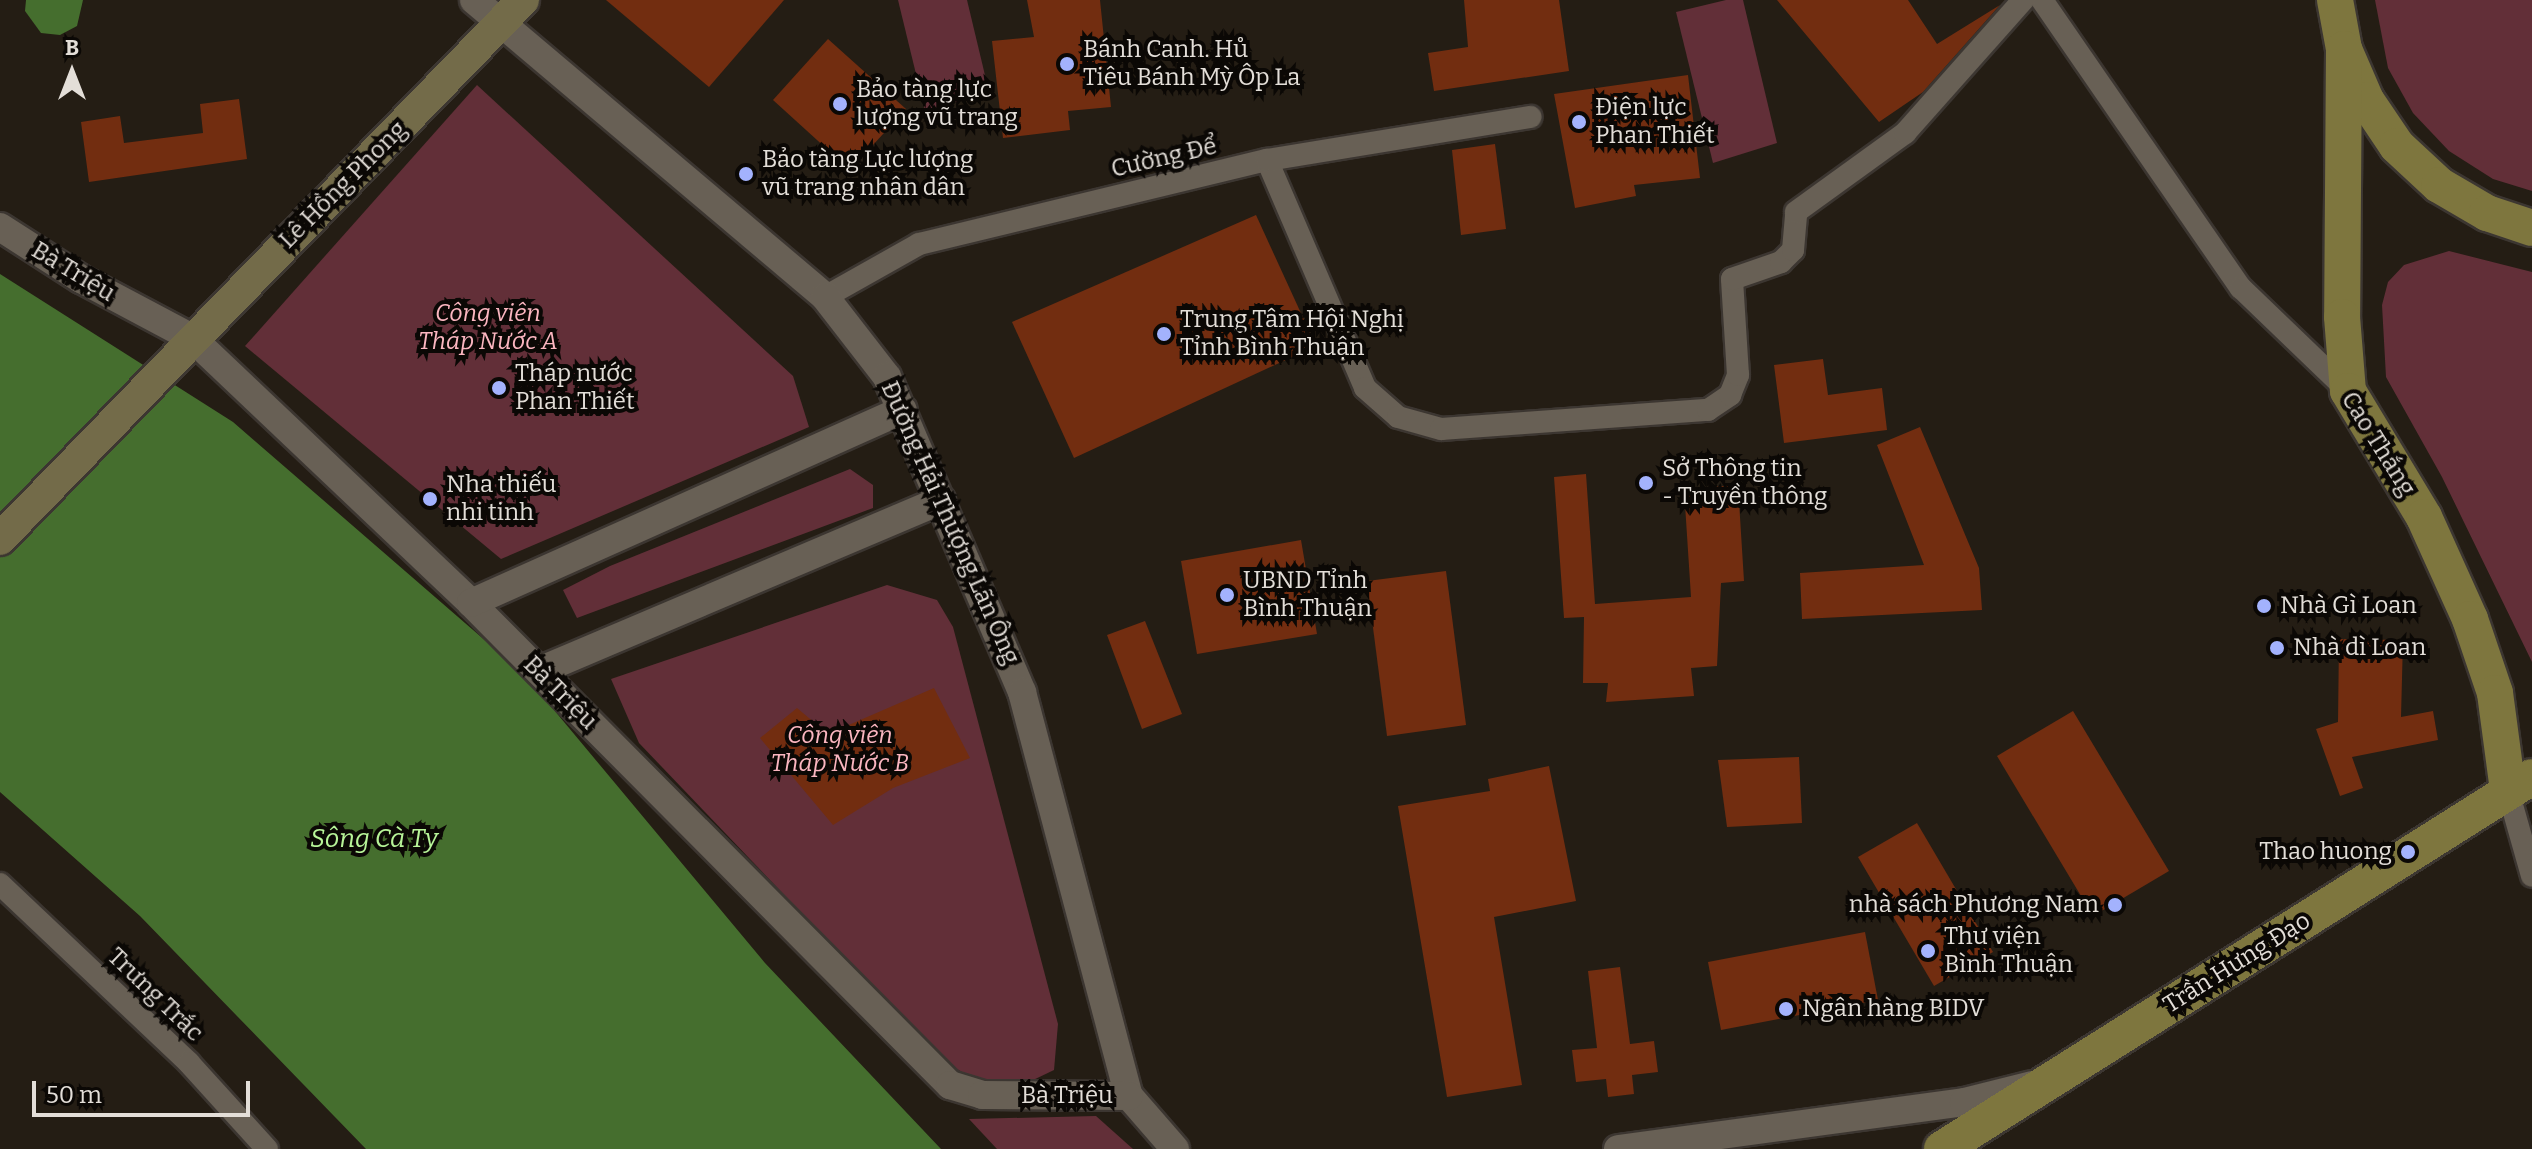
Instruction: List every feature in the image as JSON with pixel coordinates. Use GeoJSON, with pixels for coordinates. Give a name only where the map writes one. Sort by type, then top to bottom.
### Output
{"type":"FeatureCollection","features":[{"type":"Feature","properties":{"kind":"main road"},"geometry":{"type":"LineString","coordinates":[[2335,0],[2344,49],[2342,317],[2348,391]]}},
{"type":"Feature","properties":{"kind":"main road","name":"Lê Hồng Phong"},"geometry":{"type":"LineString","coordinates":[[0,539],[192,338],[513,12]]}},
{"type":"Feature","properties":{"kind":"main road"},"geometry":{"type":"LineString","coordinates":[[2344,49],[2366,100],[2397,146],[2439,185],[2487,213],[2532,228]]}},
{"type":"Feature","properties":{"kind":"main road","name":"Cao Thắng"},"geometry":{"type":"LineString","coordinates":[[2348,391],[2424,517],[2470,619],[2524,794]]}},
{"type":"Feature","properties":{"kind":"main road","name":"Trần Hưng Đạo"},"geometry":{"type":"LineString","coordinates":[[1954,1146],[2052,1080],[2524,794]]}},
{"type":"Feature","properties":{"kind":"street","name":"Đường Hải Thượng Lãn Ông"},"geometry":{"type":"LineString","coordinates":[[474,0],[513,12],[825,297],[887,377],[1022,692],[1129,1096],[1175,1149]]}},
{"type":"Feature","properties":{"kind":"street"},"geometry":{"type":"LineString","coordinates":[[1267,160],[1365,388],[1398,417],[1441,429],[1708,410],[1730,395],[1738,375],[1732,279],[1781,262],[1793,250],[1796,212],[1905,133],[2023,0]]}},
{"type":"Feature","properties":{"kind":"street","name":"Cao Thắng"},"geometry":{"type":"LineString","coordinates":[[2042,0],[2241,288],[2348,391]]}},
{"type":"Feature","properties":{"kind":"street","name":"Cường Để"},"geometry":{"type":"LineString","coordinates":[[825,297],[919,244],[1267,160],[1531,117]]}},
{"type":"Feature","properties":{"kind":"street","name":"Bà Triệu"},"geometry":{"type":"LineString","coordinates":[[0,227],[81,279],[192,338],[471,603],[950,1085],[982,1095],[1129,1096]]}},
{"type":"Feature","properties":{"kind":"street"},"geometry":{"type":"LineString","coordinates":[[471,603],[903,410]]}},
{"type":"Feature","properties":{"kind":"street"},"geometry":{"type":"LineString","coordinates":[[539,671],[941,500]]}},
{"type":"Feature","properties":{"kind":"street","name":"Cao Thắng"},"geometry":{"type":"LineString","coordinates":[[2524,794],[2532,876]]}},
{"type":"Feature","properties":{"kind":"street","name":"Trưng Trắc"},"geometry":{"type":"LineString","coordinates":[[0,884],[189,1063],[267,1149]]}},
{"type":"Feature","properties":{"kind":"street"},"geometry":{"type":"LineString","coordinates":[[1618,1149],[1964,1102],[2052,1080]]}},
{"type":"Feature","properties":{"kind":"green space"},"geometry":{"type":"Polygon","coordinates":[[[898,0],[967,0],[989,92],[925,111],[898,0]]]}},
{"type":"Feature","properties":{"kind":"green space"},"geometry":{"type":"Polygon","coordinates":[[[1726,0],[1743,0],[1777,143],[1713,163],[1676,12],[1726,0]]]}},
{"type":"Feature","properties":{"kind":"green space"},"geometry":{"type":"Polygon","coordinates":[[[2375,0],[2532,0],[2532,191],[2493,179],[2449,151],[2413,113],[2388,68],[2375,0]]]}},
{"type":"Feature","properties":{"kind":"green space","name":"Công viên Tháp Nước A"},"geometry":{"type":"Polygon","coordinates":[[[477,85],[793,376],[809,427],[501,559],[245,346],[477,85]]]}},
{"type":"Feature","properties":{"kind":"green space"},"geometry":{"type":"Polygon","coordinates":[[[2449,251],[2532,272],[2532,662],[2442,477],[2386,377],[2382,305],[2388,282],[2404,265],[2449,251]]]}},
{"type":"Feature","properties":{"kind":"green space"},"geometry":{"type":"Polygon","coordinates":[[[850,469],[873,485],[873,508],[577,618],[563,590],[610,566],[850,469]]]}},
{"type":"Feature","properties":{"kind":"green space","name":"Công viên Tháp Nước B"},"geometry":{"type":"Polygon","coordinates":[[[887,585],[937,600],[953,627],[1058,1024],[1054,1070],[1000,1096],[941,1059],[639,743],[611,679],[887,585]]]}},
{"type":"Feature","properties":{"kind":"green space"},"geometry":{"type":"Polygon","coordinates":[[[1096,1116],[1133,1149],[997,1149],[969,1119],[1096,1116]]]}},
{"type":"Feature","properties":{"kind":"water"},"geometry":{"type":"Polygon","coordinates":[[[26,0],[83,0],[77,26],[60,35],[41,33],[25,11],[26,0]]]}},
{"type":"Feature","properties":{"kind":"water","name":"Sông Cà Ty"},"geometry":{"type":"Polygon","coordinates":[[[0,274],[233,422],[524,674],[765,963],[941,1149],[366,1149],[140,916],[0,792],[0,274]]]}},
{"type":"Feature","properties":{"kind":"building"},"geometry":{"type":"Polygon","coordinates":[[[606,0],[784,0],[709,87],[606,0]]]}},
{"type":"Feature","properties":{"kind":"building"},"geometry":{"type":"Polygon","coordinates":[[[1027,0],[1100,0],[1111,107],[1068,111],[1070,130],[1003,138],[992,41],[1034,37],[1027,0]]]}},
{"type":"Feature","properties":{"kind":"building"},"geometry":{"type":"Polygon","coordinates":[[[1464,0],[1559,0],[1569,71],[1434,91],[1428,53],[1468,47],[1464,0]]]}},
{"type":"Feature","properties":{"kind":"building"},"geometry":{"type":"Polygon","coordinates":[[[1777,0],[1908,0],[1937,44],[2000,5],[1923,92],[1879,122],[1777,0]]]}},
{"type":"Feature","properties":{"kind":"building","name":"Bảo tàng lực lượng vũ trang"},"geometry":{"type":"Polygon","coordinates":[[[828,39],[906,109],[850,170],[773,100],[828,39]]]}},
{"type":"Feature","properties":{"kind":"building"},"geometry":{"type":"Polygon","coordinates":[[[1688,75],[1700,178],[1634,185],[1636,196],[1575,208],[1554,94],[1688,75]]]}},
{"type":"Feature","properties":{"kind":"building"},"geometry":{"type":"Polygon","coordinates":[[[239,99],[247,159],[89,182],[81,122],[120,116],[124,143],[203,133],[200,104],[239,99]]]}},
{"type":"Feature","properties":{"kind":"building"},"geometry":{"type":"Polygon","coordinates":[[[1495,144],[1506,229],[1461,235],[1452,150],[1495,144]]]}},
{"type":"Feature","properties":{"kind":"building","name":"Trung Tâm Hội Nghị Tỉnh Bình Thuận"},"geometry":{"type":"Polygon","coordinates":[[[1256,215],[1316,346],[1074,458],[1012,322],[1256,215]]]}},
{"type":"Feature","properties":{"kind":"building"},"geometry":{"type":"Polygon","coordinates":[[[1823,359],[1828,395],[1882,388],[1887,430],[1784,443],[1774,365],[1823,359]]]}},
{"type":"Feature","properties":{"kind":"building"},"geometry":{"type":"Polygon","coordinates":[[[1920,427],[1979,568],[1982,610],[1802,619],[1800,573],[1924,565],[1877,445],[1920,427]]]}},
{"type":"Feature","properties":{"kind":"building"},"geometry":{"type":"Polygon","coordinates":[[[1586,474],[1595,604],[1691,597],[1684,489],[1738,485],[1744,581],[1721,583],[1717,666],[1691,668],[1694,696],[1606,702],[1608,683],[1583,683],[1584,617],[1564,618],[1554,477],[1586,474]]]}},
{"type":"Feature","properties":{"kind":"building"},"geometry":{"type":"Polygon","coordinates":[[[1301,540],[1317,634],[1197,654],[1181,561],[1301,540]]]}},
{"type":"Feature","properties":{"kind":"building"},"geometry":{"type":"Polygon","coordinates":[[[1446,571],[1466,725],[1387,736],[1367,581],[1446,571]]]}},
{"type":"Feature","properties":{"kind":"building"},"geometry":{"type":"Polygon","coordinates":[[[1145,621],[1182,714],[1142,729],[1107,635],[1145,621]]]}},
{"type":"Feature","properties":{"kind":"building"},"geometry":{"type":"Polygon","coordinates":[[[2339,639],[2403,640],[2401,717],[2433,711],[2438,740],[2352,757],[2363,788],[2340,796],[2316,729],[2338,722],[2339,639]]]}},
{"type":"Feature","properties":{"kind":"building"},"geometry":{"type":"Polygon","coordinates":[[[934,688],[970,758],[893,788],[833,825],[760,738],[797,708],[828,734],[934,688]]]}},
{"type":"Feature","properties":{"kind":"building"},"geometry":{"type":"Polygon","coordinates":[[[2073,711],[2169,871],[2093,916],[1997,756],[2073,711]]]}},
{"type":"Feature","properties":{"kind":"building"},"geometry":{"type":"Polygon","coordinates":[[[1799,757],[1802,823],[1727,827],[1718,760],[1799,757]]]}},
{"type":"Feature","properties":{"kind":"building"},"geometry":{"type":"Polygon","coordinates":[[[1549,766],[1576,901],[1494,917],[1522,1085],[1447,1097],[1398,806],[1490,791],[1488,779],[1549,766]]]}},
{"type":"Feature","properties":{"kind":"building"},"geometry":{"type":"Polygon","coordinates":[[[1917,823],[1993,952],[1934,986],[1858,857],[1917,823]]]}},
{"type":"Feature","properties":{"kind":"building"},"geometry":{"type":"Polygon","coordinates":[[[1865,932],[1878,1000],[1721,1030],[1708,962],[1865,932]]]}},
{"type":"Feature","properties":{"kind":"building"},"geometry":{"type":"Polygon","coordinates":[[[1620,967],[1630,1044],[1654,1041],[1658,1072],[1632,1075],[1634,1094],[1608,1097],[1606,1079],[1576,1082],[1572,1050],[1597,1048],[1588,971],[1620,967]]]}},
{"type":"Feature","properties":{"kind":"place","name":"Bánh Canh. Hů Tiêu Bánh Mỳ Ôp La"},"geometry":{"type":"Point","coordinates":[1067,64]}},
{"type":"Feature","properties":{"kind":"place","name":"Bảo tàng lực lượng vũ trang"},"geometry":{"type":"Point","coordinates":[840,104]}},
{"type":"Feature","properties":{"kind":"place","name":"Điện lực Phan Thiết"},"geometry":{"type":"Point","coordinates":[1579,122]}},
{"type":"Feature","properties":{"kind":"place","name":"Bảo tàng Lực lượng vũ trang nhân dân"},"geometry":{"type":"Point","coordinates":[746,174]}},
{"type":"Feature","properties":{"kind":"place","name":"Trung Tâm Hội Nghị Tỉnh Bình Thuận"},"geometry":{"type":"Point","coordinates":[1164,334]}},
{"type":"Feature","properties":{"kind":"place","name":"Tháp nước Phan Thiết"},"geometry":{"type":"Point","coordinates":[499,388]}},
{"type":"Feature","properties":{"kind":"place","name":"Sở Thông tin - Truyền thông"},"geometry":{"type":"Point","coordinates":[1646,483]}},
{"type":"Feature","properties":{"kind":"place","name":"Nha thiếu nhi tinh"},"geometry":{"type":"Point","coordinates":[430,499]}},
{"type":"Feature","properties":{"kind":"place","name":"UBND Tỉnh Bình Thuận"},"geometry":{"type":"Point","coordinates":[1227,595]}},
{"type":"Feature","properties":{"kind":"place","name":"Nhà Gì Loan"},"geometry":{"type":"Point","coordinates":[2264,606]}},
{"type":"Feature","properties":{"kind":"place","name":"Nhà dì Loan"},"geometry":{"type":"Point","coordinates":[2277,648]}},
{"type":"Feature","properties":{"kind":"place","name":"Thao huong"},"geometry":{"type":"Point","coordinates":[2408,852]}},
{"type":"Feature","properties":{"kind":"place","name":"nhà sách Phương Nam"},"geometry":{"type":"Point","coordinates":[2115,905]}},
{"type":"Feature","properties":{"kind":"place","name":"Thư viện Bình Thuận"},"geometry":{"type":"Point","coordinates":[1928,951]}},
{"type":"Feature","properties":{"kind":"place","name":"Ngân hàng BIDV"},"geometry":{"type":"Point","coordinates":[1786,1009]}}]}
